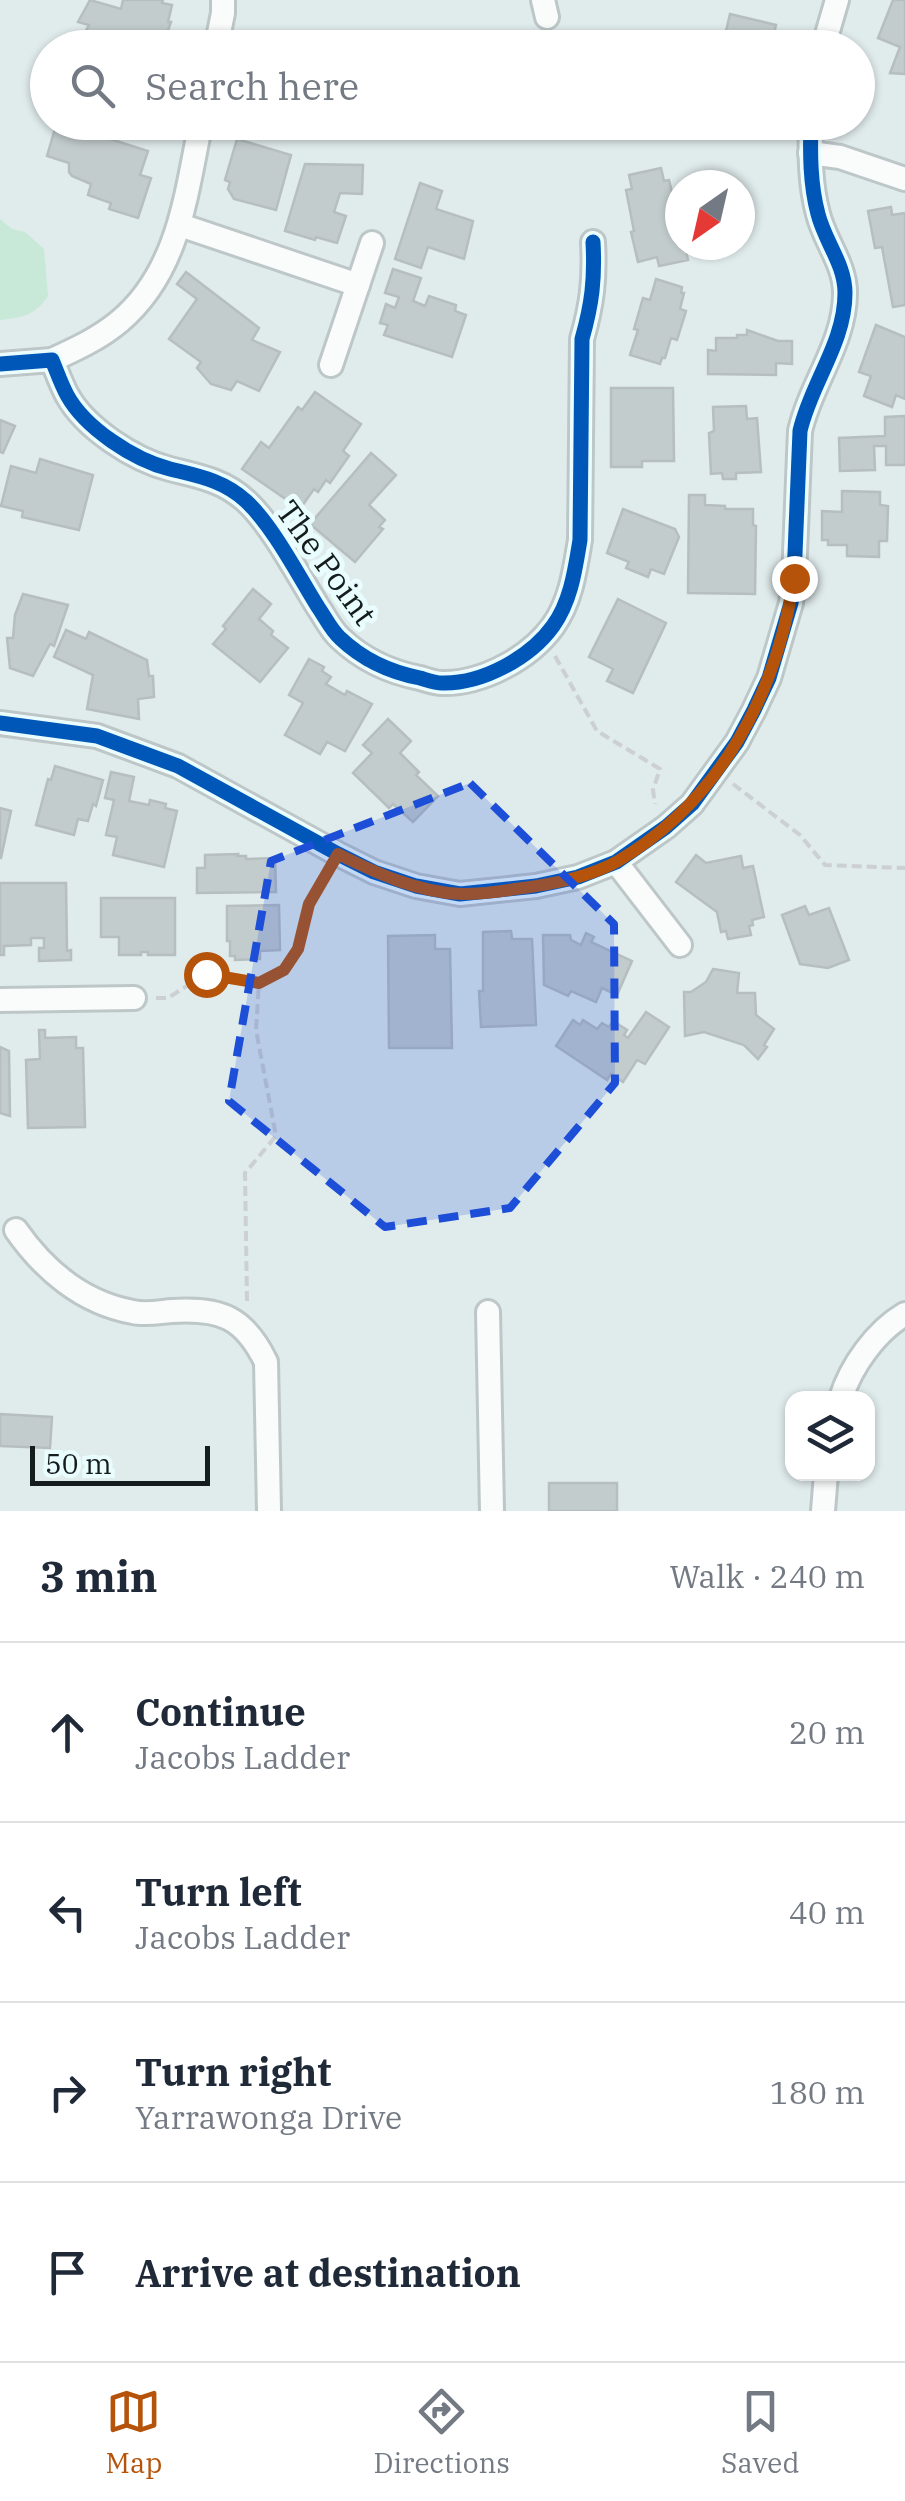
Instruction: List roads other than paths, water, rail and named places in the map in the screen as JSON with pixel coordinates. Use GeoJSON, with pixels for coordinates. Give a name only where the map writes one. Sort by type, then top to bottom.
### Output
{"type":"FeatureCollection","features":[{"type":"Feature","properties":{"kind":"street"},"geometry":{"type":"LineString","coordinates":[[219,30],[222,0]]}},
{"type":"Feature","properties":{"kind":"street"},"geometry":{"type":"LineString","coordinates":[[828,30],[837,0]]}},
{"type":"Feature","properties":{"kind":"street"},"geometry":{"type":"LineString","coordinates":[[0,364],[52,360],[90,342],[143,299],[160,272],[180,225],[197,140]]}},
{"type":"Feature","properties":{"kind":"street"},"geometry":{"type":"LineString","coordinates":[[0,723],[97,736],[178,766],[338,854],[416,886],[460,894],[536,886],[578,877],[616,862],[692,804],[717,772],[754,710],[782,638],[794,578],[800,431],[805,408],[835,346],[843,319],[843,273],[818,213],[810,140]]}},
{"type":"Feature","properties":{"kind":"street"},"geometry":{"type":"LineString","coordinates":[[810,153],[840,158],[905,179]]}},
{"type":"Feature","properties":{"kind":"street"},"geometry":{"type":"LineString","coordinates":[[180,225],[358,284]]}},
{"type":"Feature","properties":{"kind":"street","name":"The Point"},"geometry":{"type":"LineString","coordinates":[[52,360],[69,398],[100,433],[138,457],[209,478],[247,502],[263,520],[336,635],[362,656],[392,672],[442,683],[484,676],[513,662],[553,626],[566,602],[575,571],[580,540],[582,338],[593,292],[593,242]]}},
{"type":"Feature","properties":{"kind":"street"},"geometry":{"type":"LineString","coordinates":[[332,365],[372,244]]}},
{"type":"Feature","properties":{"kind":"street"},"geometry":{"type":"LineString","coordinates":[[616,862],[680,945]]}},
{"type":"Feature","properties":{"kind":"street"},"geometry":{"type":"LineString","coordinates":[[0,1000],[134,998]]}},
{"type":"Feature","properties":{"kind":"street"},"geometry":{"type":"LineString","coordinates":[[16,1230],[52,1272],[75,1290],[101,1302],[136,1313],[190,1310],[219,1314],[241,1325],[255,1340],[266,1362],[269,1511]]}},
{"type":"Feature","properties":{"kind":"street"},"geometry":{"type":"LineString","coordinates":[[488,1312],[492,1511]]}},
{"type":"Feature","properties":{"kind":"street"},"geometry":{"type":"LineString","coordinates":[[845,1391],[864,1353],[889,1323],[905,1314]]}},
{"type":"Feature","properties":{"kind":"street"},"geometry":{"type":"LineString","coordinates":[[823,1511],[825,1481]]}}]}
